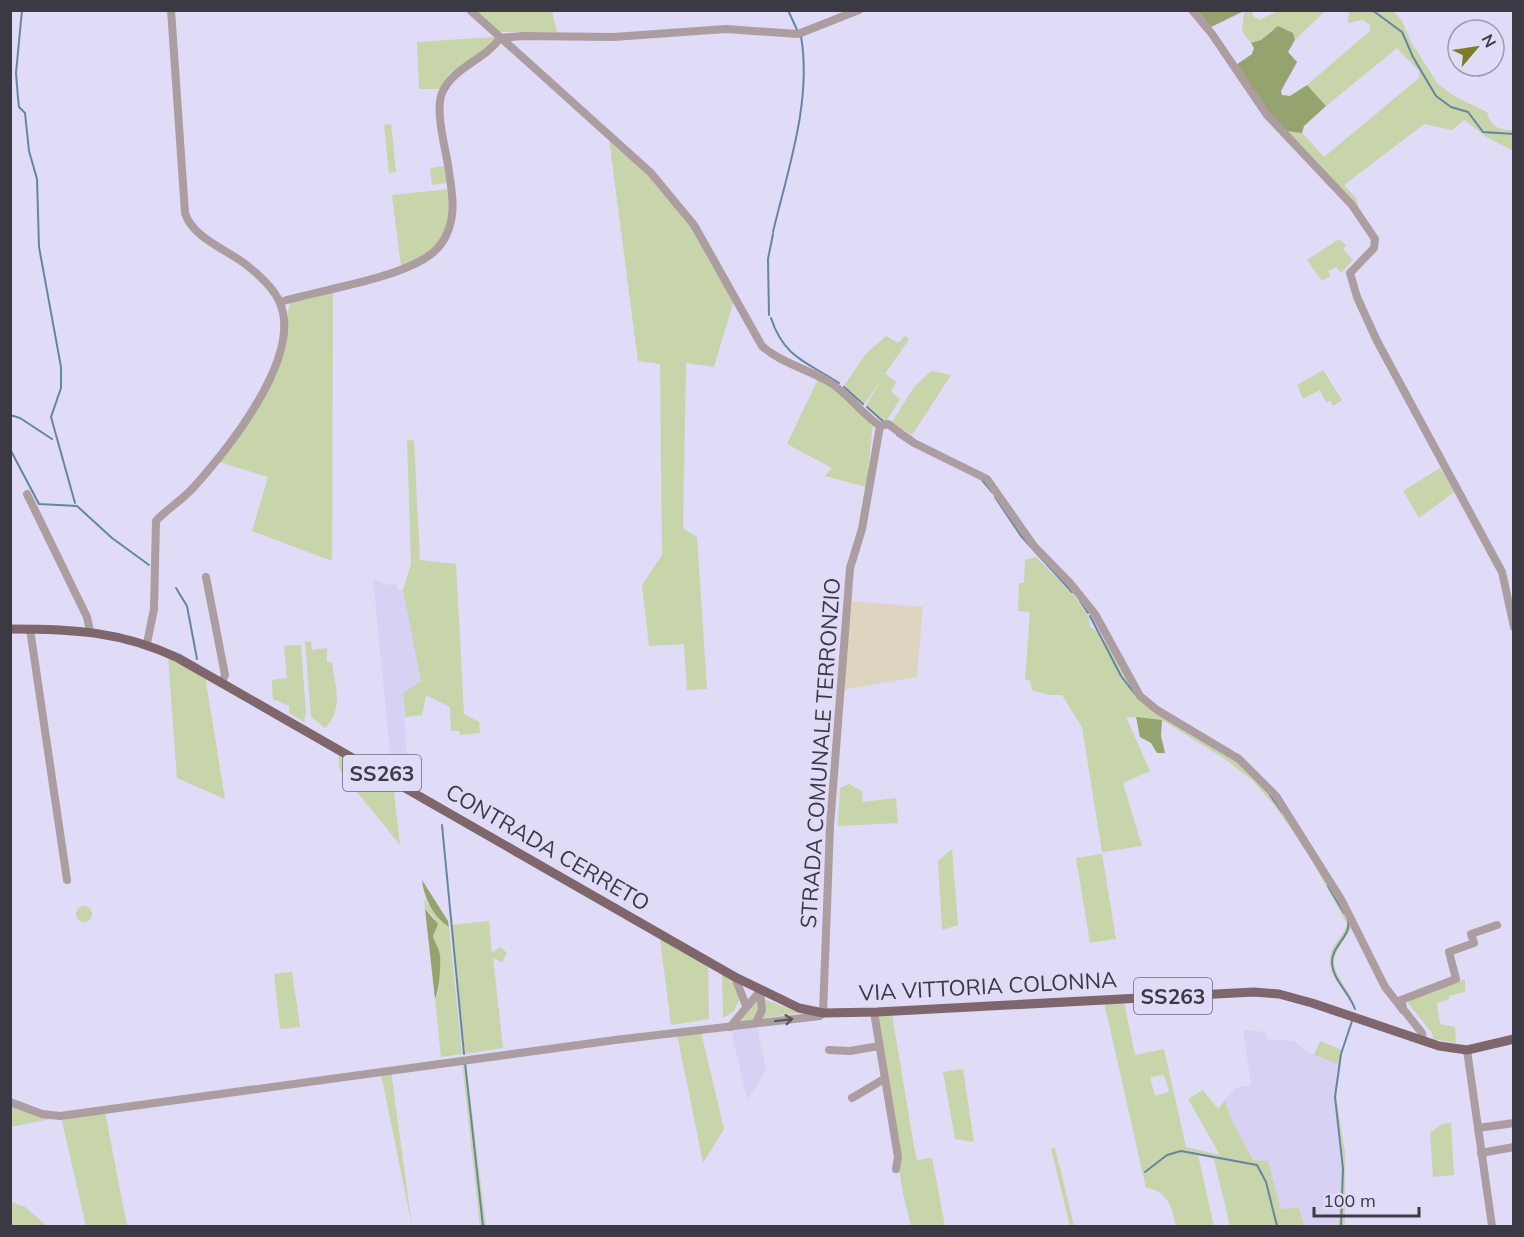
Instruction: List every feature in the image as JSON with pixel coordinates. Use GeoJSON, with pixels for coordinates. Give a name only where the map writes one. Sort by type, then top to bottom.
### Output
{"type":"FeatureCollection","features":[{"type":"Feature","properties":{"kind":"main road","name":"CONTRADA CERRETO"},"geometry":{"type":"LineString","coordinates":[[10,629],[90,631],[147,643],[222,682],[735,977]]}},
{"type":"Feature","properties":{"kind":"main road","name":"VIA VITTORIA COLONNA"},"geometry":{"type":"LineString","coordinates":[[735,977],[784,1003],[823,1013],[1254,992],[1280,994],[1423,1041],[1467,1050],[1514,1039]]}},
{"type":"Feature","properties":{"kind":"street"},"geometry":{"type":"LineString","coordinates":[[147,643],[154,609],[156,521],[192,490],[267,388],[281,355],[283,324],[280,302],[249,267],[188,225],[185,213],[171,10]]}},
{"type":"Feature","properties":{"kind":"street"},"geometry":{"type":"LineString","coordinates":[[470,10],[500,38],[510,44],[546,81],[651,173],[677,202],[694,225],[762,346],[771,355],[800,366],[832,384],[880,426],[888,424],[914,443],[987,479],[1034,546],[1070,583],[1095,614],[1140,696],[1158,710],[1239,759],[1276,796],[1342,901],[1385,987],[1422,1033],[1423,1041]]}},
{"type":"Feature","properties":{"kind":"street"},"geometry":{"type":"LineString","coordinates":[[500,38],[613,37],[726,29],[798,34],[859,10]]}},
{"type":"Feature","properties":{"kind":"street"},"geometry":{"type":"LineString","coordinates":[[1192,10],[1212,34],[1267,116],[1352,205],[1375,239],[1374,248],[1350,273],[1357,297],[1377,341],[1502,572],[1514,627]]}},
{"type":"Feature","properties":{"kind":"street"},"geometry":{"type":"LineString","coordinates":[[280,302],[400,270],[425,259],[441,245],[450,227],[453,206],[442,125],[441,96],[451,78],[494,47],[500,38]]}},
{"type":"Feature","properties":{"kind":"street","name":"STRADA COMUNALE TERRONZIO"},"geometry":{"type":"LineString","coordinates":[[823,1013],[830,826],[850,568],[862,529],[880,426]]}},
{"type":"Feature","properties":{"kind":"street"},"geometry":{"type":"LineString","coordinates":[[27,494],[87,617],[90,631]]}},
{"type":"Feature","properties":{"kind":"street"},"geometry":{"type":"LineString","coordinates":[[206,577],[225,675],[222,682]]}},
{"type":"Feature","properties":{"kind":"street"},"geometry":{"type":"LineString","coordinates":[[30,629],[68,880]]}},
{"type":"Feature","properties":{"kind":"street"},"geometry":{"type":"LineString","coordinates":[[1403,1010],[1401,1000],[1456,979],[1449,952],[1474,942],[1472,934],[1497,926]]}},
{"type":"Feature","properties":{"kind":"street"},"geometry":{"type":"LineString","coordinates":[[735,977],[746,1006]]}},
{"type":"Feature","properties":{"kind":"street"},"geometry":{"type":"LineString","coordinates":[[756,1023],[762,1010],[760,991]]}},
{"type":"Feature","properties":{"kind":"street"},"geometry":{"type":"LineString","coordinates":[[730,1027],[760,991]]}},
{"type":"Feature","properties":{"kind":"street"},"geometry":{"type":"LineString","coordinates":[[873,1012],[898,1156],[897,1169]]}},
{"type":"Feature","properties":{"kind":"street"},"geometry":{"type":"LineString","coordinates":[[10,1102],[42,1114],[60,1116],[820,1016],[823,1013]]}},
{"type":"Feature","properties":{"kind":"street"},"geometry":{"type":"LineString","coordinates":[[829,1050],[850,1051],[879,1046]]}},
{"type":"Feature","properties":{"kind":"street"},"geometry":{"type":"LineString","coordinates":[[1467,1050],[1492,1227]]}},
{"type":"Feature","properties":{"kind":"street"},"geometry":{"type":"LineString","coordinates":[[852,1098],[884,1079]]}},
{"type":"Feature","properties":{"kind":"street"},"geometry":{"type":"LineString","coordinates":[[1478,1128],[1514,1123]]}},
{"type":"Feature","properties":{"kind":"street"},"geometry":{"type":"LineString","coordinates":[[1481,1153],[1514,1148]]}},
{"type":"Feature","properties":{"kind":"shaded area"},"geometry":{"type":"Polygon","coordinates":[[[373,579],[387,585],[396,584],[397,590],[403,590],[421,681],[403,693],[408,779],[392,771],[373,579]]]}},
{"type":"Feature","properties":{"kind":"shaded area"},"geometry":{"type":"Polygon","coordinates":[[[849,601],[923,607],[917,677],[842,690],[849,601]]]}},
{"type":"Feature","properties":{"kind":"shaded area"},"geometry":{"type":"Polygon","coordinates":[[[757,1026],[766,1071],[747,1099],[731,1030],[757,1026]]]}},
{"type":"Feature","properties":{"kind":"shaded area"},"geometry":{"type":"Polygon","coordinates":[[[1243,1030],[1266,1032],[1266,1039],[1294,1041],[1306,1051],[1339,1064],[1334,1096],[1342,1162],[1338,1226],[1304,1226],[1299,1207],[1281,1209],[1268,1161],[1253,1160],[1232,1121],[1225,1100],[1235,1088],[1251,1085],[1243,1030]]]}},
{"type":"Feature","properties":{"kind":"green space"},"geometry":{"type":"Polygon","coordinates":[[[475,11],[552,11],[557,32],[498,32],[475,11]]]}},
{"type":"Feature","properties":{"kind":"green space"},"geometry":{"type":"Polygon","coordinates":[[[1198,11],[1244,11],[1211,27],[1198,11]]]}},
{"type":"Feature","properties":{"kind":"green space"},"geometry":{"type":"Polygon","coordinates":[[[1244,11],[1252,11],[1253,16],[1259,20],[1278,11],[1325,11],[1295,40],[1293,33],[1273,29],[1261,40],[1251,43],[1242,31],[1244,11]]]}},
{"type":"Feature","properties":{"kind":"green space"},"geometry":{"type":"Polygon","coordinates":[[[1349,11],[1393,11],[1402,21],[1411,42],[1438,84],[1454,96],[1487,112],[1490,121],[1496,127],[1513,130],[1513,151],[1485,136],[1464,120],[1452,130],[1424,124],[1344,185],[1356,198],[1359,209],[1286,131],[1302,133],[1324,157],[1419,78],[1419,71],[1397,48],[1326,106],[1307,85],[1370,31],[1370,25],[1363,20],[1348,23],[1349,11]]]}},
{"type":"Feature","properties":{"kind":"green space"},"geometry":{"type":"Polygon","coordinates":[[[1278,26],[1293,33],[1295,40],[1288,52],[1297,62],[1281,91],[1282,95],[1290,96],[1307,85],[1326,106],[1304,126],[1302,133],[1286,131],[1270,115],[1236,65],[1252,54],[1254,48],[1251,43],[1261,40],[1278,26]]]}},
{"type":"Feature","properties":{"kind":"green space"},"geometry":{"type":"Polygon","coordinates":[[[494,37],[492,44],[448,75],[441,89],[419,89],[417,42],[494,37]]]}},
{"type":"Feature","properties":{"kind":"green space"},"geometry":{"type":"Polygon","coordinates":[[[391,124],[396,172],[389,173],[384,125],[391,124]]]}},
{"type":"Feature","properties":{"kind":"green space"},"geometry":{"type":"Polygon","coordinates":[[[609,139],[655,180],[690,223],[734,300],[714,367],[686,363],[683,528],[697,537],[707,689],[687,690],[684,644],[649,646],[642,585],[662,555],[660,364],[638,361],[609,139]]]}},
{"type":"Feature","properties":{"kind":"green space"},"geometry":{"type":"Polygon","coordinates":[[[444,166],[447,183],[432,185],[430,168],[444,166]]]}},
{"type":"Feature","properties":{"kind":"green space"},"geometry":{"type":"Polygon","coordinates":[[[449,189],[447,217],[441,238],[426,253],[401,266],[392,195],[449,189]]]}},
{"type":"Feature","properties":{"kind":"green space"},"geometry":{"type":"Polygon","coordinates":[[[1339,239],[1346,245],[1343,249],[1353,260],[1341,273],[1336,267],[1328,271],[1330,276],[1322,281],[1307,260],[1339,239]]]}},
{"type":"Feature","properties":{"kind":"green space"},"geometry":{"type":"Polygon","coordinates":[[[333,289],[332,561],[252,531],[268,477],[216,461],[275,377],[282,353],[289,306],[292,301],[333,289]]]}},
{"type":"Feature","properties":{"kind":"green space"},"geometry":{"type":"Polygon","coordinates":[[[886,336],[898,343],[905,336],[909,339],[885,374],[896,382],[891,391],[900,399],[886,422],[866,405],[883,377],[864,404],[844,386],[865,355],[886,336]]]}},
{"type":"Feature","properties":{"kind":"green space"},"geometry":{"type":"Polygon","coordinates":[[[1323,370],[1342,400],[1333,406],[1331,401],[1326,402],[1320,390],[1303,399],[1297,385],[1323,370]]]}},
{"type":"Feature","properties":{"kind":"green space"},"geometry":{"type":"Polygon","coordinates":[[[931,371],[951,375],[912,435],[892,422],[914,387],[931,371]]]}},
{"type":"Feature","properties":{"kind":"green space"},"geometry":{"type":"Polygon","coordinates":[[[818,379],[835,390],[873,425],[866,487],[825,476],[832,468],[787,444],[818,379]]]}},
{"type":"Feature","properties":{"kind":"green space"},"geometry":{"type":"Polygon","coordinates":[[[407,439],[414,441],[420,560],[456,564],[464,714],[479,722],[480,733],[460,735],[459,731],[451,731],[450,707],[426,695],[422,715],[405,717],[403,693],[421,681],[403,590],[411,564],[407,439]]]}},
{"type":"Feature","properties":{"kind":"green space"},"geometry":{"type":"Polygon","coordinates":[[[1440,468],[1454,492],[1419,518],[1403,491],[1440,468]]]}},
{"type":"Feature","properties":{"kind":"green space"},"geometry":{"type":"Polygon","coordinates":[[[1036,557],[1072,593],[1089,617],[1090,627],[1097,631],[1102,642],[1108,640],[1139,695],[1243,766],[1270,791],[1353,926],[1335,955],[1334,962],[1335,969],[1352,998],[1350,999],[1337,982],[1330,964],[1332,950],[1347,924],[1308,853],[1274,805],[1253,781],[1225,759],[1162,720],[1126,717],[1150,771],[1123,783],[1142,846],[1102,852],[1082,727],[1062,695],[1049,695],[1032,690],[1030,680],[1025,680],[1030,612],[1018,611],[1019,583],[1024,583],[1025,560],[1036,557]]]}},
{"type":"Feature","properties":{"kind":"green space"},"geometry":{"type":"Polygon","coordinates":[[[311,641],[312,650],[327,648],[327,662],[332,662],[337,697],[335,713],[325,728],[311,717],[305,642],[311,641]]]}},
{"type":"Feature","properties":{"kind":"green space"},"geometry":{"type":"Polygon","coordinates":[[[301,645],[306,714],[304,722],[289,713],[289,706],[273,699],[272,680],[287,678],[284,646],[301,645]]]}},
{"type":"Feature","properties":{"kind":"green space"},"geometry":{"type":"Polygon","coordinates":[[[168,656],[205,676],[225,799],[177,778],[168,656]]]}},
{"type":"Feature","properties":{"kind":"green space"},"geometry":{"type":"Polygon","coordinates":[[[1136,717],[1162,720],[1161,736],[1165,753],[1157,753],[1151,743],[1140,737],[1136,717]]]}},
{"type":"Feature","properties":{"kind":"green space"},"geometry":{"type":"Polygon","coordinates":[[[338,751],[393,784],[400,845],[340,771],[338,751]]]}},
{"type":"Feature","properties":{"kind":"green space"},"geometry":{"type":"Polygon","coordinates":[[[849,784],[862,791],[863,802],[896,798],[898,823],[838,826],[840,788],[849,784]]]}},
{"type":"Feature","properties":{"kind":"green space"},"geometry":{"type":"Polygon","coordinates":[[[952,849],[958,925],[942,930],[938,861],[952,849]]]}},
{"type":"Feature","properties":{"kind":"green space"},"geometry":{"type":"Polygon","coordinates":[[[1102,854],[1116,939],[1090,943],[1076,858],[1102,854]]]}},
{"type":"Feature","properties":{"kind":"green space"},"geometry":{"type":"Polygon","coordinates":[[[422,880],[448,921],[449,927],[438,918],[430,906],[422,880]]]}},
{"type":"Feature","properties":{"kind":"green space"},"geometry":{"type":"Polygon","coordinates":[[[424,899],[440,920],[449,927],[462,1054],[441,1057],[435,999],[438,994],[440,957],[433,936],[436,928],[435,921],[425,909],[424,899]]]}},
{"type":"Feature","properties":{"kind":"green space"},"geometry":{"type":"Polygon","coordinates":[[[84,906],[90,908],[92,914],[90,920],[84,922],[78,920],[76,914],[78,908],[84,906]]]}},
{"type":"Feature","properties":{"kind":"green space"},"geometry":{"type":"Polygon","coordinates":[[[425,909],[438,924],[433,936],[440,959],[439,985],[435,999],[425,909]]]}},
{"type":"Feature","properties":{"kind":"green space"},"geometry":{"type":"Polygon","coordinates":[[[489,921],[492,953],[500,947],[507,953],[502,962],[493,958],[503,1048],[465,1054],[452,925],[489,921]]]}},
{"type":"Feature","properties":{"kind":"green space"},"geometry":{"type":"Polygon","coordinates":[[[660,938],[708,964],[709,1019],[671,1025],[660,938]]]}},
{"type":"Feature","properties":{"kind":"green space"},"geometry":{"type":"Polygon","coordinates":[[[292,972],[300,1027],[280,1029],[274,974],[292,972]]]}},
{"type":"Feature","properties":{"kind":"green space"},"geometry":{"type":"Polygon","coordinates":[[[722,972],[734,979],[740,998],[734,1011],[723,1018],[722,972]]]}},
{"type":"Feature","properties":{"kind":"green space"},"geometry":{"type":"Polygon","coordinates":[[[1465,979],[1465,992],[1449,996],[1449,999],[1437,1003],[1440,1024],[1455,1027],[1456,1043],[1433,1039],[1432,1033],[1405,999],[1465,979]]]}},
{"type":"Feature","properties":{"kind":"green space"},"geometry":{"type":"Polygon","coordinates":[[[759,999],[758,1011],[752,1021],[739,1023],[754,1002],[759,999]]]}},
{"type":"Feature","properties":{"kind":"green space"},"geometry":{"type":"Polygon","coordinates":[[[764,999],[800,1013],[763,1018],[764,999]]]}},
{"type":"Feature","properties":{"kind":"green space"},"geometry":{"type":"Polygon","coordinates":[[[1104,1002],[1124,1002],[1135,1055],[1164,1049],[1186,1147],[1220,1155],[1188,1099],[1203,1090],[1218,1109],[1225,1100],[1232,1121],[1253,1160],[1268,1161],[1281,1209],[1299,1207],[1304,1226],[1230,1226],[1214,1159],[1198,1155],[1214,1226],[1176,1226],[1168,1201],[1159,1192],[1146,1188],[1104,1002]],[[1164,1075],[1150,1077],[1155,1096],[1169,1092],[1164,1075]]]}},
{"type":"Feature","properties":{"kind":"green space"},"geometry":{"type":"Polygon","coordinates":[[[892,1014],[917,1160],[932,1158],[945,1226],[911,1226],[903,1194],[877,1015],[892,1014]]]}},
{"type":"Feature","properties":{"kind":"green space"},"geometry":{"type":"Polygon","coordinates":[[[701,1032],[724,1129],[703,1163],[677,1034],[701,1032]]]}},
{"type":"Feature","properties":{"kind":"green space"},"geometry":{"type":"Polygon","coordinates":[[[1320,1041],[1342,1050],[1336,1096],[1345,1152],[1345,1226],[1338,1226],[1342,1162],[1334,1096],[1339,1064],[1314,1055],[1320,1041]]]}},
{"type":"Feature","properties":{"kind":"green space"},"geometry":{"type":"Polygon","coordinates":[[[466,1062],[486,1226],[480,1226],[462,1063],[466,1062]]]}},
{"type":"Feature","properties":{"kind":"green space"},"geometry":{"type":"Polygon","coordinates":[[[963,1069],[974,1142],[955,1139],[943,1072],[963,1069]]]}},
{"type":"Feature","properties":{"kind":"green space"},"geometry":{"type":"Polygon","coordinates":[[[391,1072],[412,1226],[381,1074],[391,1072]]]}},
{"type":"Feature","properties":{"kind":"green space"},"geometry":{"type":"Polygon","coordinates":[[[11,1106],[41,1117],[105,1112],[127,1226],[86,1226],[61,1117],[11,1127],[11,1106]]]}},
{"type":"Feature","properties":{"kind":"green space"},"geometry":{"type":"Polygon","coordinates":[[[1451,1123],[1454,1175],[1433,1177],[1430,1133],[1442,1124],[1451,1123]]]}},
{"type":"Feature","properties":{"kind":"green space"},"geometry":{"type":"Polygon","coordinates":[[[1051,1148],[1055,1148],[1074,1226],[1070,1226],[1051,1148]]]}},
{"type":"Feature","properties":{"kind":"green space"},"geometry":{"type":"Polygon","coordinates":[[[11,1202],[25,1207],[47,1226],[11,1226],[11,1202]]]}},
{"type":"Feature","properties":{"kind":"waterway"},"geometry":{"type":"LineString","coordinates":[[22,10],[16,73],[18,98],[19,107],[25,113],[29,151],[37,179],[39,247],[61,367],[61,388],[51,417],[75,503]]}},
{"type":"Feature","properties":{"kind":"waterway"},"geometry":{"type":"LineString","coordinates":[[788,10],[798,32]]}},
{"type":"Feature","properties":{"kind":"waterway"},"geometry":{"type":"LineString","coordinates":[[1372,10],[1402,32],[1413,57],[1436,96],[1451,107],[1468,112],[1483,132],[1514,134]]}},
{"type":"Feature","properties":{"kind":"waterway"},"geometry":{"type":"LineString","coordinates":[[773,232],[801,110],[804,60],[801,36]]}},
{"type":"Feature","properties":{"kind":"waterway"},"geometry":{"type":"LineString","coordinates":[[769,315],[768,259],[773,234]]}},
{"type":"Feature","properties":{"kind":"waterway"},"geometry":{"type":"LineString","coordinates":[[771,318],[776,331],[790,351],[839,383]]}},
{"type":"Feature","properties":{"kind":"waterway"},"geometry":{"type":"LineString","coordinates":[[844,387],[863,404]]}},
{"type":"Feature","properties":{"kind":"waterway"},"geometry":{"type":"LineString","coordinates":[[867,407],[885,423]]}},
{"type":"Feature","properties":{"kind":"waterway"},"geometry":{"type":"LineString","coordinates":[[10,415],[20,418],[52,439]]}},
{"type":"Feature","properties":{"kind":"waterway"},"geometry":{"type":"LineString","coordinates":[[897,435],[912,445]]}},
{"type":"Feature","properties":{"kind":"waterway"},"geometry":{"type":"LineString","coordinates":[[10,449],[39,504],[77,506],[112,538],[149,565]]}},
{"type":"Feature","properties":{"kind":"waterway"},"geometry":{"type":"LineString","coordinates":[[982,480],[992,492]]}},
{"type":"Feature","properties":{"kind":"waterway"},"geometry":{"type":"LineString","coordinates":[[995,497],[1021,536],[1072,592]]}},
{"type":"Feature","properties":{"kind":"waterway"},"geometry":{"type":"LineString","coordinates":[[176,588],[187,606],[197,659]]}},
{"type":"Feature","properties":{"kind":"waterway"},"geometry":{"type":"LineString","coordinates":[[1080,601],[1088,613]]}},
{"type":"Feature","properties":{"kind":"waterway"},"geometry":{"type":"LineString","coordinates":[[1090,616],[1121,676],[1135,694]]}},
{"type":"Feature","properties":{"kind":"waterway"},"geometry":{"type":"LineString","coordinates":[[1270,795],[1282,812]]}},
{"type":"Feature","properties":{"kind":"waterway"},"geometry":{"type":"LineString","coordinates":[[442,825],[464,1054]]}},
{"type":"Feature","properties":{"kind":"waterway"},"geometry":{"type":"LineString","coordinates":[[1328,886],[1344,913]]}},
{"type":"Feature","properties":{"kind":"waterway"},"geometry":{"type":"LineString","coordinates":[[1348,920],[1347,931],[1335,951],[1332,963],[1335,975],[1355,1009]]}},
{"type":"Feature","properties":{"kind":"waterway"},"geometry":{"type":"LineString","coordinates":[[1341,1226],[1343,1169],[1335,1097],[1341,1054],[1352,1021]]}},
{"type":"Feature","properties":{"kind":"waterway"},"geometry":{"type":"LineString","coordinates":[[465,1063],[483,1226]]}},
{"type":"Feature","properties":{"kind":"waterway"},"geometry":{"type":"LineString","coordinates":[[1145,1172],[1167,1155],[1181,1151],[1257,1165],[1266,1182],[1277,1226]]}}]}
